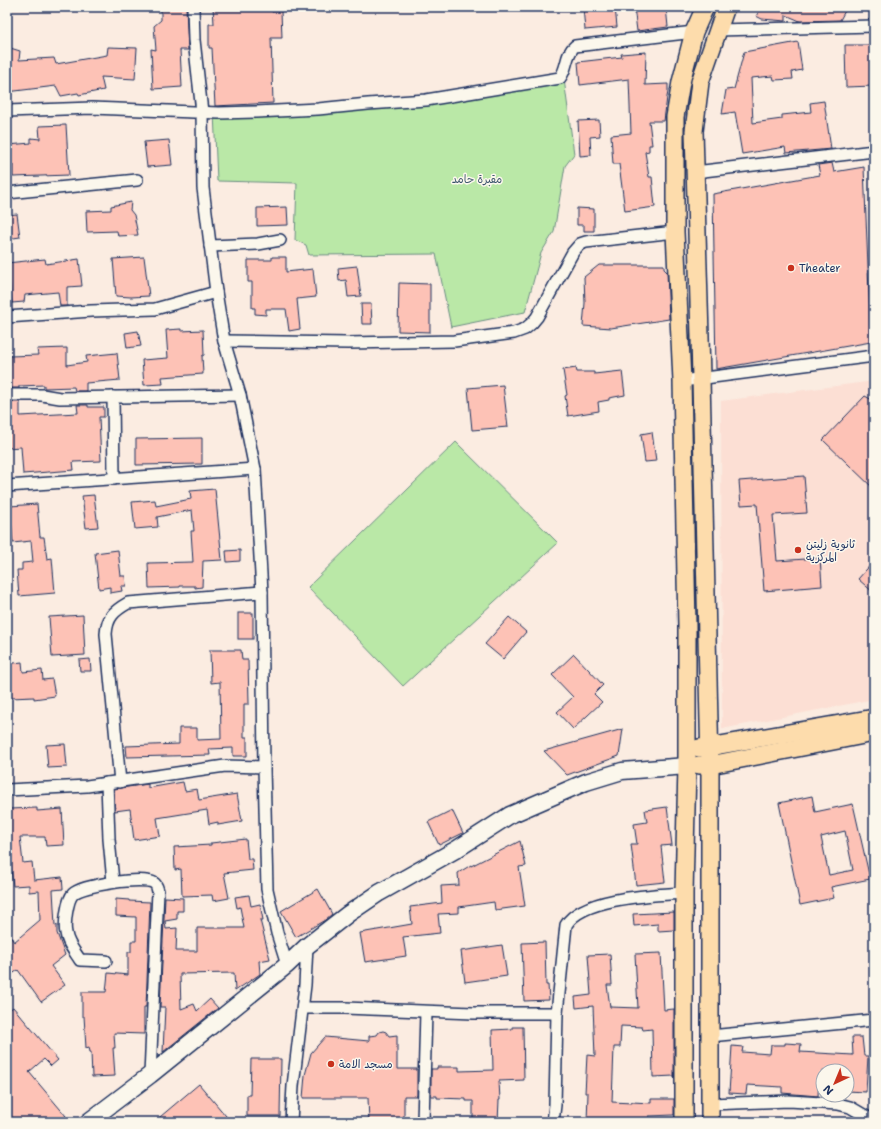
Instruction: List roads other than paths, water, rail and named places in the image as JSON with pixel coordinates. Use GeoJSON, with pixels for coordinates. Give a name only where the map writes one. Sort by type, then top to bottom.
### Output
{"type":"FeatureCollection","features":[{"type":"Feature","properties":{"kind":"main road"},"geometry":{"type":"LineString","coordinates":[[684,1122],[684,893],[687,766],[687,618],[682,381],[675,232],[675,117],[681,82],[694,32],[705,7]]}},
{"type":"Feature","properties":{"kind":"main road"},"geometry":{"type":"LineString","coordinates":[[710,1122],[710,764],[694,131],[700,82],[726,7]]}},
{"type":"Feature","properties":{"kind":"main road"},"geometry":{"type":"LineString","coordinates":[[687,748],[709,747],[874,718]]}},
{"type":"Feature","properties":{"kind":"main road"},"geometry":{"type":"LineString","coordinates":[[88,1122],[150,1075],[348,914],[380,893],[457,849],[510,815],[586,782],[622,771],[710,764],[874,732]]}},
{"type":"Feature","properties":{"kind":"street"},"geometry":{"type":"LineString","coordinates":[[193,7],[194,40],[202,112],[203,188],[216,292],[224,341],[240,395],[255,469],[262,592],[264,767],[268,889],[277,933],[287,965]]}},
{"type":"Feature","properties":{"kind":"street"},"geometry":{"type":"LineString","coordinates":[[717,30],[874,26]]}},
{"type":"Feature","properties":{"kind":"street"},"geometry":{"type":"LineString","coordinates":[[7,111],[92,108],[249,112],[318,109],[426,100],[560,78],[564,72],[568,55],[575,46],[694,32]]}},
{"type":"Feature","properties":{"kind":"street"},"geometry":{"type":"LineString","coordinates":[[695,172],[874,151]]}},
{"type":"Feature","properties":{"kind":"street"},"geometry":{"type":"LineString","coordinates":[[7,193],[137,180]]}},
{"type":"Feature","properties":{"kind":"street"},"geometry":{"type":"LineString","coordinates":[[224,341],[348,343],[454,341],[514,333],[525,329],[532,324],[572,252],[580,244],[586,242],[675,232]]}},
{"type":"Feature","properties":{"kind":"street"},"geometry":{"type":"LineString","coordinates":[[210,246],[258,244],[280,240]]}},
{"type":"Feature","properties":{"kind":"street"},"geometry":{"type":"LineString","coordinates":[[7,317],[91,311],[155,309],[216,292]]}},
{"type":"Feature","properties":{"kind":"street"},"geometry":{"type":"LineString","coordinates":[[682,381],[874,356]]}},
{"type":"Feature","properties":{"kind":"street"},"geometry":{"type":"LineString","coordinates":[[7,395],[42,395],[60,398],[240,395]]}},
{"type":"Feature","properties":{"kind":"street"},"geometry":{"type":"LineString","coordinates":[[113,397],[114,479]]}},
{"type":"Feature","properties":{"kind":"street"},"geometry":{"type":"LineString","coordinates":[[7,486],[255,469]]}},
{"type":"Feature","properties":{"kind":"street"},"geometry":{"type":"LineString","coordinates":[[120,782],[106,634],[110,617],[128,602],[262,592]]}},
{"type":"Feature","properties":{"kind":"street"},"geometry":{"type":"LineString","coordinates":[[7,790],[66,788],[120,782],[225,766],[264,767]]}},
{"type":"Feature","properties":{"kind":"street"},"geometry":{"type":"LineString","coordinates":[[106,783],[112,882]]}},
{"type":"Feature","properties":{"kind":"street"},"geometry":{"type":"LineString","coordinates":[[106,962],[80,960],[70,944],[66,933],[66,914],[73,894],[80,890],[112,882],[148,881],[154,883],[158,891],[150,1075]]}},
{"type":"Feature","properties":{"kind":"street"},"geometry":{"type":"LineString","coordinates":[[553,1122],[555,1105],[557,1013],[566,925],[576,914],[596,905],[641,895],[684,893]]}},
{"type":"Feature","properties":{"kind":"street"},"geometry":{"type":"LineString","coordinates":[[292,1122],[293,1086],[303,1008],[307,946]]}},
{"type":"Feature","properties":{"kind":"street"},"geometry":{"type":"LineString","coordinates":[[303,1008],[345,1008],[473,1013],[557,1013]]}},
{"type":"Feature","properties":{"kind":"street"},"geometry":{"type":"LineString","coordinates":[[423,1122],[426,1012]]}},
{"type":"Feature","properties":{"kind":"street"},"geometry":{"type":"LineString","coordinates":[[710,1036],[874,1020]]}},
{"type":"Feature","properties":{"kind":"street"},"geometry":{"type":"LineString","coordinates":[[710,1104],[789,1101],[838,1104],[850,1107],[874,1121]]}},
{"type":"Feature","properties":{"kind":"place","name":"Theater"},"geometry":{"type":"Point","coordinates":[791,268]}},
{"type":"Feature","properties":{"kind":"place","name":"ثانوية زليتن المركزية"},"geometry":{"type":"Point","coordinates":[798,550]}},
{"type":"Feature","properties":{"kind":"place","name":"مسجد الامة"},"geometry":{"type":"Point","coordinates":[331,1064]}},
{"type":"Feature","properties":{"kind":"park label","name":"مقبرة حامد"},"geometry":{"type":"Point","coordinates":[477,179]}}]}
